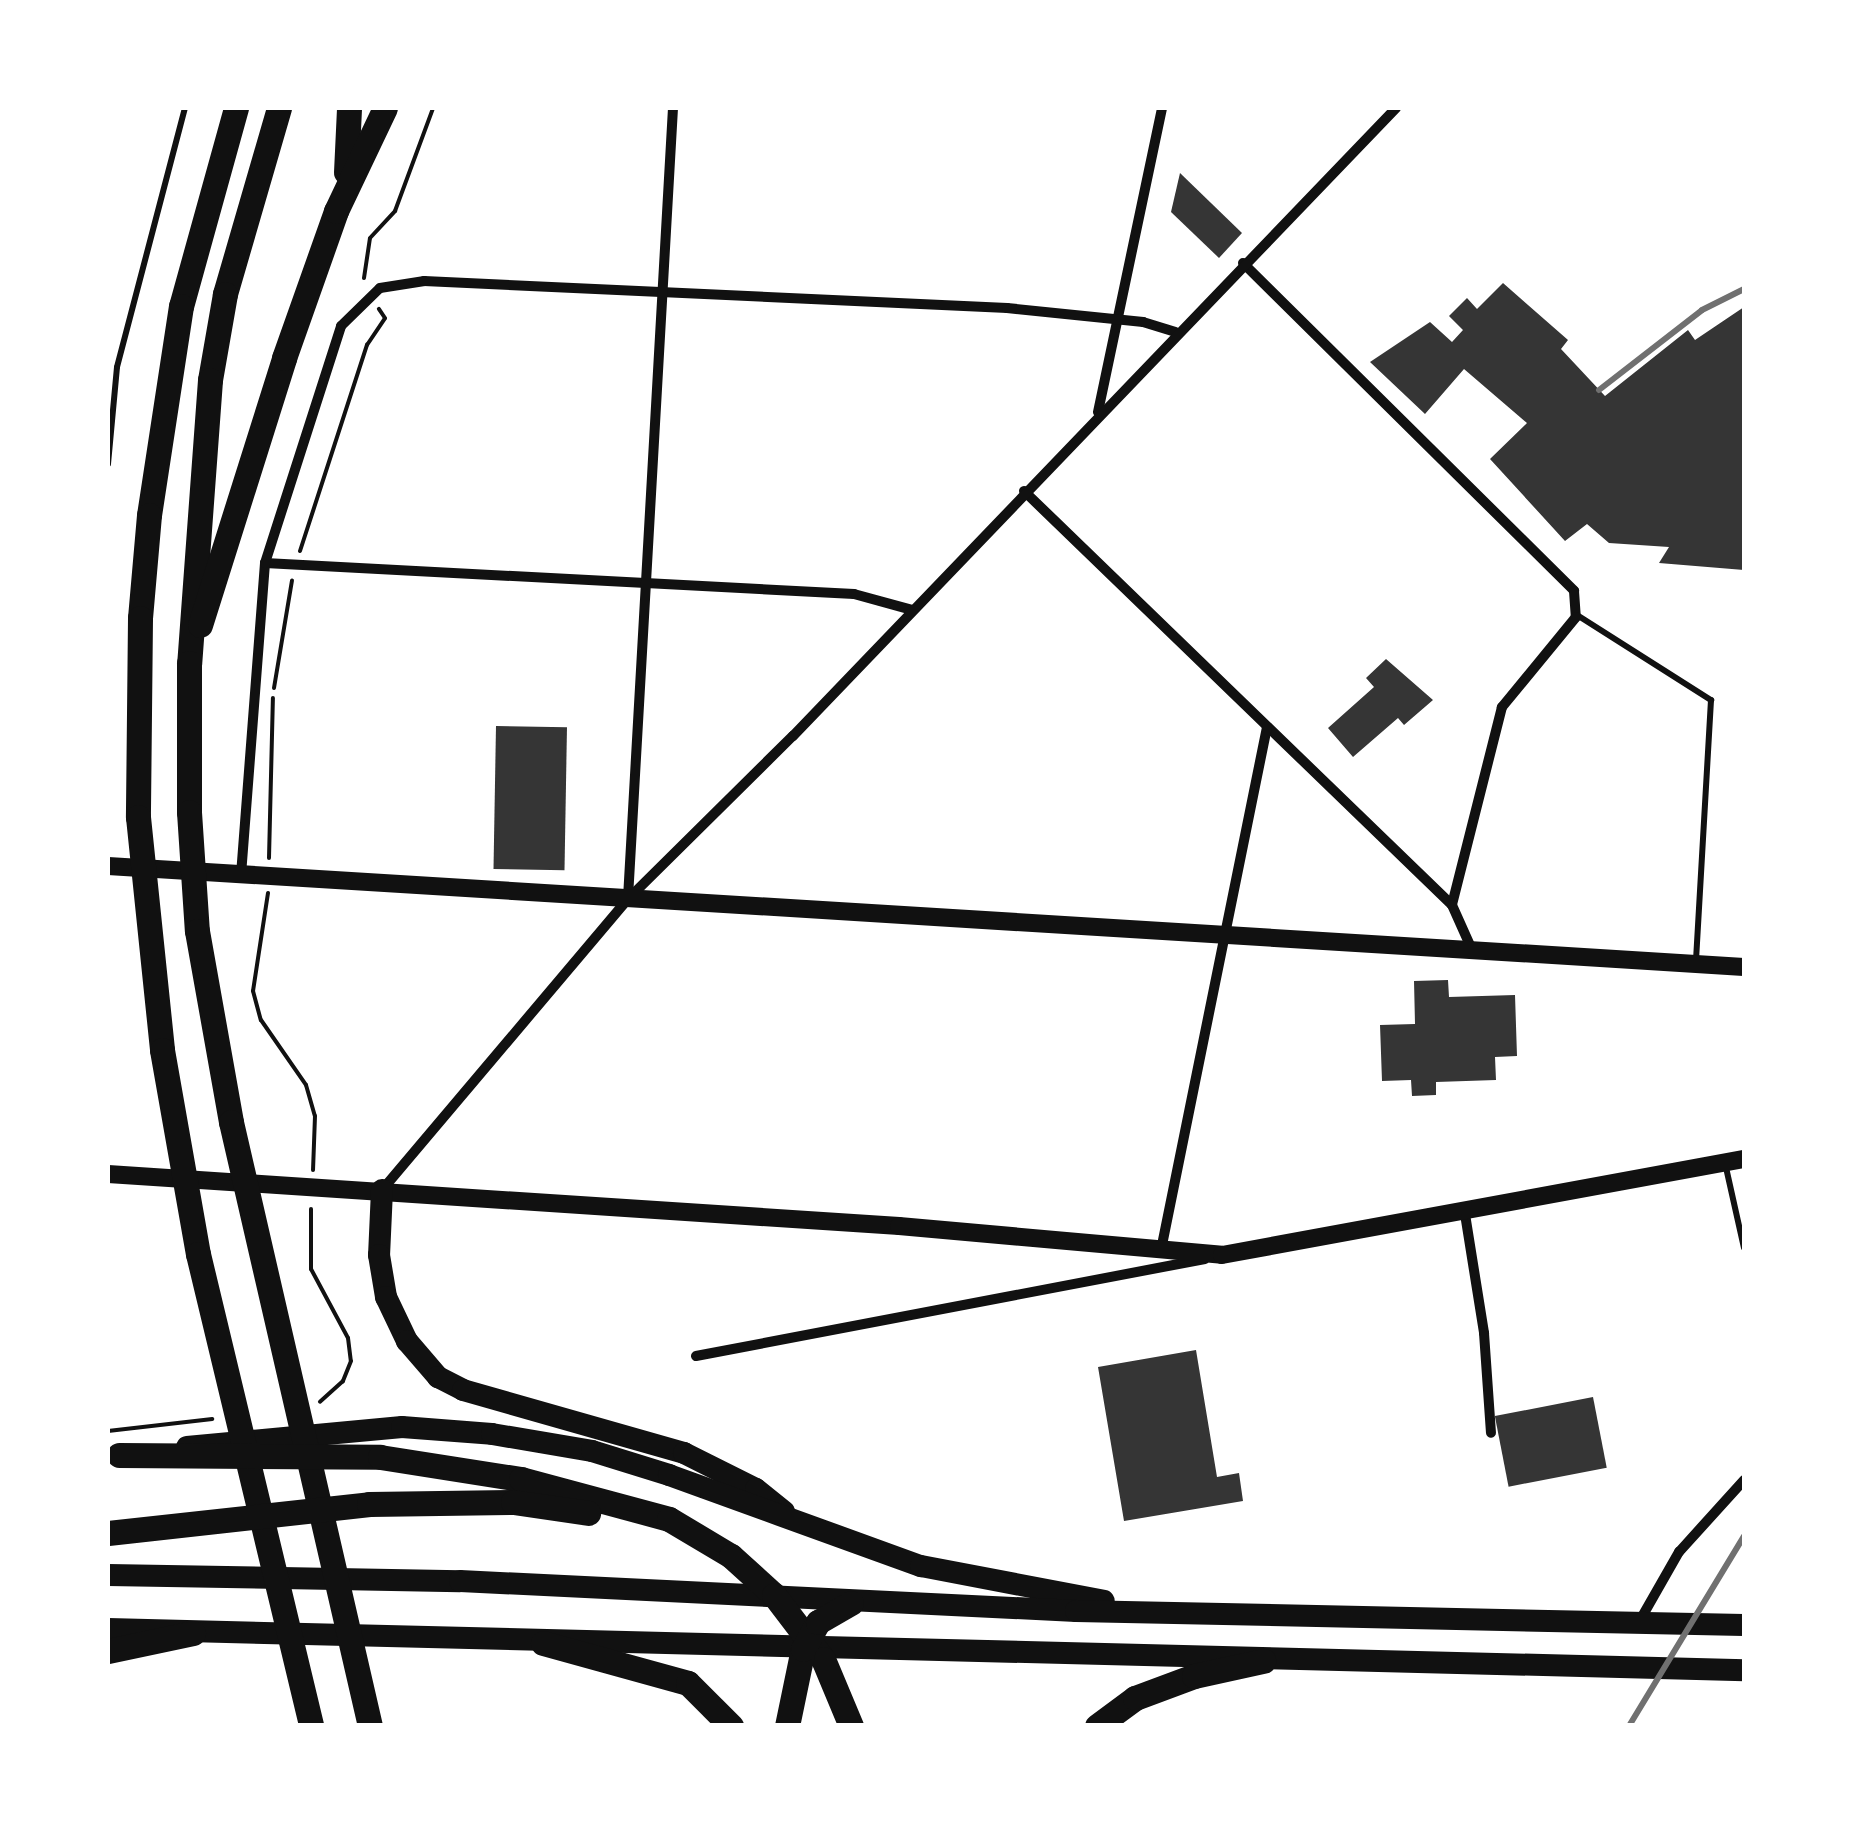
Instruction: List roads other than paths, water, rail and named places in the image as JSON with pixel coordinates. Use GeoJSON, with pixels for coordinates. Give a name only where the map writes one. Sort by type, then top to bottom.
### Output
{"type":"FeatureCollection","features":[{"type":"Feature","properties":{"kind":"highway"},"geometry":{"type":"LineString","coordinates":[[279,108],[224,294],[210,380],[189,663],[189,812],[197,931],[231,1122],[258,1255],[303,1403],[370,1726]]}},
{"type":"Feature","properties":{"kind":"highway"},"geometry":{"type":"LineString","coordinates":[[336,211],[351,136],[349,108]]}},
{"type":"Feature","properties":{"kind":"highway"},"geometry":{"type":"LineString","coordinates":[[189,663],[250,456],[336,211],[386,108]]}},
{"type":"Feature","properties":{"kind":"highway"},"geometry":{"type":"LineString","coordinates":[[234,114],[181,306],[150,515],[140,618],[138,817],[174,1124],[198,1254],[309,1716]]}},
{"type":"Feature","properties":{"kind":"highway"},"geometry":{"type":"LineString","coordinates":[[113,1455],[380,1458],[521,1479],[669,1519],[731,1556],[808,1634],[852,1726]]}},
{"type":"Feature","properties":{"kind":"highway"},"geometry":{"type":"LineString","coordinates":[[108,1533],[343,1506],[513,1502],[644,1526],[731,1556]]}},
{"type":"Feature","properties":{"kind":"highway"},"geometry":{"type":"LineString","coordinates":[[786,1726],[803,1650],[818,1622],[851,1604]]}},
{"type":"Feature","properties":{"kind":"highway"},"geometry":{"type":"LineString","coordinates":[[108,1651],[193,1633]]}},
{"type":"Feature","properties":{"kind":"highway"},"geometry":{"type":"LineString","coordinates":[[543,1643],[688,1683],[731,1726]]}},
{"type":"Feature","properties":{"kind":"highway"},"geometry":{"type":"LineString","coordinates":[[1097,1726],[1150,1692],[1263,1661]]}},
{"type":"Feature","properties":{"kind":"main road"},"geometry":{"type":"LineString","coordinates":[[382,1190],[379,1255],[386,1297],[407,1341],[438,1376],[462,1390],[684,1453],[756,1489],[798,1524]]}},
{"type":"Feature","properties":{"kind":"main road"},"geometry":{"type":"LineString","coordinates":[[113,1455],[320,1431],[402,1427],[492,1434],[592,1452],[921,1566],[1172,1614]]}},
{"type":"Feature","properties":{"kind":"main road"},"geometry":{"type":"LineString","coordinates":[[108,1574],[257,1576],[851,1604],[1744,1625]]}},
{"type":"Feature","properties":{"kind":"main road"},"geometry":{"type":"LineString","coordinates":[[108,1629],[803,1650],[1744,1670]]}},
{"type":"Feature","properties":{"kind":"street"},"geometry":{"type":"LineString","coordinates":[[628,899],[674,108]]}},
{"type":"Feature","properties":{"kind":"street"},"geometry":{"type":"LineString","coordinates":[[1098,413],[1162,108]]}},
{"type":"Feature","properties":{"kind":"street"},"geometry":{"type":"LineString","coordinates":[[382,1190],[628,899],[1396,108]]}},
{"type":"Feature","properties":{"kind":"street"},"geometry":{"type":"LineString","coordinates":[[1243,262],[1574,591],[1577,614],[1502,707],[1452,905]]}},
{"type":"Feature","properties":{"kind":"street"},"geometry":{"type":"LineString","coordinates":[[240,875],[265,563],[342,326],[370,296],[399,282],[424,281],[664,290],[1116,318],[1176,332]]}},
{"type":"Feature","properties":{"kind":"street"},"geometry":{"type":"LineString","coordinates":[[1024,490],[1452,905],[1472,952]]}},
{"type":"Feature","properties":{"kind":"street"},"geometry":{"type":"LineString","coordinates":[[265,563],[854,594],[912,610]]}},
{"type":"Feature","properties":{"kind":"street"},"geometry":{"type":"LineString","coordinates":[[1161,1250],[1267,727]]}},
{"type":"Feature","properties":{"kind":"street"},"geometry":{"type":"LineString","coordinates":[[108,866],[1744,967]]}},
{"type":"Feature","properties":{"kind":"street"},"geometry":{"type":"LineString","coordinates":[[696,1356],[1465,1214],[1744,1158]]}},
{"type":"Feature","properties":{"kind":"street"},"geometry":{"type":"LineString","coordinates":[[108,1174],[382,1190],[1222,1256]]}},
{"type":"Feature","properties":{"kind":"street"},"geometry":{"type":"LineString","coordinates":[[1465,1214],[1484,1333],[1491,1433]]}},
{"type":"Feature","properties":{"kind":"street"},"geometry":{"type":"LineString","coordinates":[[1638,1623],[1679,1552],[1744,1480]]}},
{"type":"Feature","properties":{"kind":"lane"},"geometry":{"type":"LineString","coordinates":[[108,464],[116,367],[184,108]]}},
{"type":"Feature","properties":{"kind":"lane"},"geometry":{"type":"LineString","coordinates":[[1577,614],[1711,700],[1696,964]]}},
{"type":"Feature","properties":{"kind":"lane"},"geometry":{"type":"LineString","coordinates":[[1725,1162],[1744,1248]]}},
{"type":"Feature","properties":{"kind":"railway"},"geometry":{"type":"LineString","coordinates":[[1599,390],[1702,310],[1744,289]]}},
{"type":"Feature","properties":{"kind":"railway"},"geometry":{"type":"LineString","coordinates":[[1629,1726],[1744,1536]]}}]}
